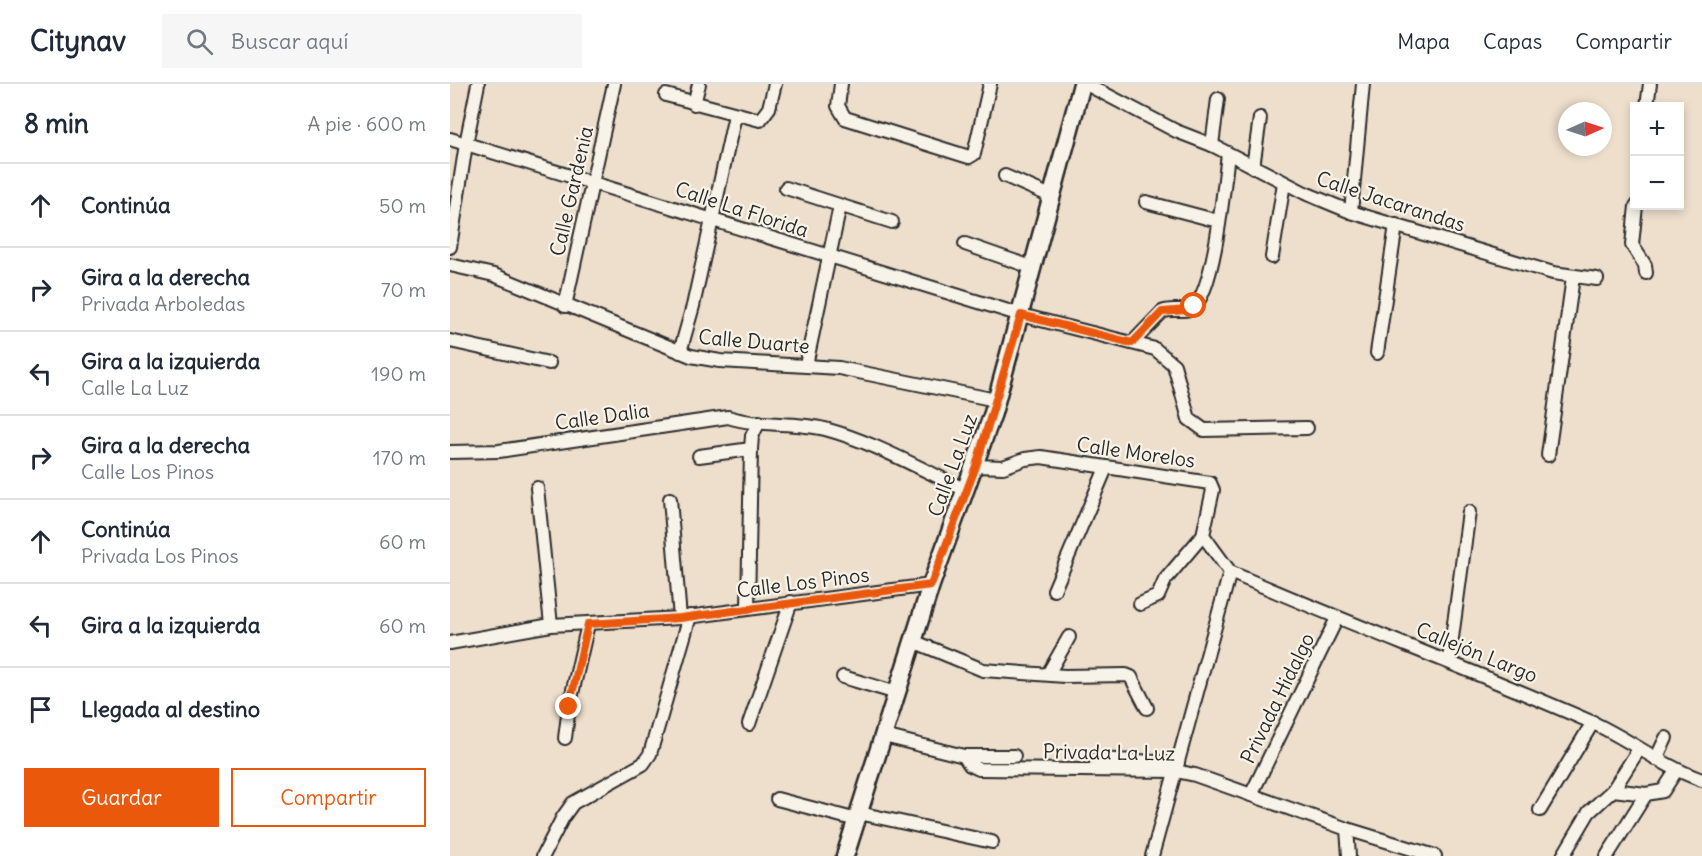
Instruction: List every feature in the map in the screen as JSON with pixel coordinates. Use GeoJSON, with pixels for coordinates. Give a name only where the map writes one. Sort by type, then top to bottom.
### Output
{"type":"FeatureCollection","features":[{"type":"Feature","properties":{"kind":"street"},"geometry":{"type":"LineString","coordinates":[[450,246],[465,144],[478,84]]}},
{"type":"Feature","properties":{"kind":"street","name":"Calle Gardenia"},"geometry":{"type":"LineString","coordinates":[[565,306],[614,84]]}},
{"type":"Feature","properties":{"kind":"street"},"geometry":{"type":"LineString","coordinates":[[694,104],[699,84]]}},
{"type":"Feature","properties":{"kind":"street"},"geometry":{"type":"LineString","coordinates":[[666,95],[755,120],[763,118],[775,84]]}},
{"type":"Feature","properties":{"kind":"street"},"geometry":{"type":"LineString","coordinates":[[841,84],[839,111],[845,118],[965,156],[972,156],[990,84]]}},
{"type":"Feature","properties":{"kind":"street","name":"Calle Jacarandas"},"geometry":{"type":"LineString","coordinates":[[1084,84],[1176,131],[1212,145],[1284,183],[1351,212],[1573,277],[1597,279]]}},
{"type":"Feature","properties":{"kind":"street","name":"Calle La Luz"},"geometry":{"type":"LineString","coordinates":[[845,856],[931,585],[995,406],[1084,84]]}},
{"type":"Feature","properties":{"kind":"street"},"geometry":{"type":"LineString","coordinates":[[1351,212],[1364,84]]}},
{"type":"Feature","properties":{"kind":"street"},"geometry":{"type":"LineString","coordinates":[[1648,102],[1650,84]]}},
{"type":"Feature","properties":{"kind":"street"},"geometry":{"type":"LineString","coordinates":[[1212,145],[1218,99]]}},
{"type":"Feature","properties":{"kind":"street"},"geometry":{"type":"LineString","coordinates":[[680,352],[693,306],[735,115]]}},
{"type":"Feature","properties":{"kind":"street"},"geometry":{"type":"LineString","coordinates":[[1253,167],[1260,118]]}},
{"type":"Feature","properties":{"kind":"street","name":"Calle La Florida"},"geometry":{"type":"LineString","coordinates":[[450,139],[594,181],[829,257],[1021,315],[1155,349],[1174,365],[1190,419],[1204,430],[1307,428]]}},
{"type":"Feature","properties":{"kind":"street"},"geometry":{"type":"LineString","coordinates":[[1132,343],[1162,312],[1189,309],[1198,301],[1212,264],[1228,154]]}},
{"type":"Feature","properties":{"kind":"street"},"geometry":{"type":"LineString","coordinates":[[1005,176],[1053,197]]}},
{"type":"Feature","properties":{"kind":"street"},"geometry":{"type":"LineString","coordinates":[[1272,257],[1284,183]]}},
{"type":"Feature","properties":{"kind":"street"},"geometry":{"type":"LineString","coordinates":[[786,188],[892,222]]}},
{"type":"Feature","properties":{"kind":"street"},"geometry":{"type":"LineString","coordinates":[[1146,202],[1218,221]]}},
{"type":"Feature","properties":{"kind":"street"},"geometry":{"type":"LineString","coordinates":[[806,365],[840,206]]}},
{"type":"Feature","properties":{"kind":"street"},"geometry":{"type":"LineString","coordinates":[[1636,210],[1632,245],[1645,265],[1646,273]]}},
{"type":"Feature","properties":{"kind":"street"},"geometry":{"type":"LineString","coordinates":[[1377,353],[1396,225]]}},
{"type":"Feature","properties":{"kind":"street"},"geometry":{"type":"LineString","coordinates":[[965,244],[1034,268]]}},
{"type":"Feature","properties":{"kind":"street","name":"Calle Duarte"},"geometry":{"type":"LineString","coordinates":[[450,265],[494,275],[680,352],[720,361],[839,368],[995,406]]}},
{"type":"Feature","properties":{"kind":"street"},"geometry":{"type":"LineString","coordinates":[[1548,455],[1573,277]]}},
{"type":"Feature","properties":{"kind":"street"},"geometry":{"type":"LineString","coordinates":[[450,341],[549,363]]}},
{"type":"Feature","properties":{"kind":"street","name":"Calle Dalia"},"geometry":{"type":"LineString","coordinates":[[450,452],[499,451],[719,417],[802,424],[837,433],[966,490]]}},
{"type":"Feature","properties":{"kind":"street"},"geometry":{"type":"LineString","coordinates":[[748,608],[751,449],[752,436],[759,422]]}},
{"type":"Feature","properties":{"kind":"street"},"geometry":{"type":"LineString","coordinates":[[699,456],[751,449]]}},
{"type":"Feature","properties":{"kind":"street","name":"Calle Morelos"},"geometry":{"type":"LineString","coordinates":[[978,458],[1003,467],[1025,459],[1041,457],[1210,483],[1214,490],[1203,535]]}},
{"type":"Feature","properties":{"kind":"street"},"geometry":{"type":"LineString","coordinates":[[1054,590],[1106,468]]}},
{"type":"Feature","properties":{"kind":"street"},"geometry":{"type":"LineString","coordinates":[[537,488],[551,626]]}},
{"type":"Feature","properties":{"kind":"street"},"geometry":{"type":"LineString","coordinates":[[543,856],[563,817],[573,803],[644,764],[650,754],[685,617],[670,499]]}},
{"type":"Feature","properties":{"kind":"street"},"geometry":{"type":"LineString","coordinates":[[1449,660],[1469,512]]}},
{"type":"Feature","properties":{"kind":"street"},"geometry":{"type":"LineString","coordinates":[[1140,604],[1158,596],[1165,580],[1203,535],[1230,572],[1152,856]]}},
{"type":"Feature","properties":{"kind":"street","name":"Callejón Largo"},"geometry":{"type":"LineString","coordinates":[[1230,572],[1337,618],[1449,660],[1593,722],[1676,771],[1702,780]]}},
{"type":"Feature","properties":{"kind":"street","name":"Calle Los Pinos"},"geometry":{"type":"LineString","coordinates":[[450,643],[551,626],[685,617],[931,585]]}},
{"type":"Feature","properties":{"kind":"street"},"geometry":{"type":"LineString","coordinates":[[749,724],[791,602]]}},
{"type":"Feature","properties":{"kind":"street","name":"Privada Hidalgo"},"geometry":{"type":"LineString","coordinates":[[1251,795],[1337,618]]}},
{"type":"Feature","properties":{"kind":"street"},"geometry":{"type":"LineString","coordinates":[[565,738],[569,707],[588,624]]}},
{"type":"Feature","properties":{"kind":"street"},"geometry":{"type":"LineString","coordinates":[[1048,674],[1069,637]]}},
{"type":"Feature","properties":{"kind":"street"},"geometry":{"type":"LineString","coordinates":[[913,640],[983,670],[1065,676],[1131,677],[1147,708]]}},
{"type":"Feature","properties":{"kind":"street"},"geometry":{"type":"LineString","coordinates":[[843,678],[897,693]]}},
{"type":"Feature","properties":{"kind":"street"},"geometry":{"type":"LineString","coordinates":[[1540,810],[1593,722]]}},
{"type":"Feature","properties":{"kind":"street","name":"Privada La Luz"},"geometry":{"type":"LineString","coordinates":[[884,736],[964,756],[970,765],[979,769],[1177,767],[1347,830],[1431,856]]}},
{"type":"Feature","properties":{"kind":"street"},"geometry":{"type":"LineString","coordinates":[[1656,759],[1666,738]]}},
{"type":"Feature","properties":{"kind":"street"},"geometry":{"type":"LineString","coordinates":[[1563,856],[1589,812],[1613,790],[1639,749]]}},
{"type":"Feature","properties":{"kind":"street"},"geometry":{"type":"LineString","coordinates":[[964,756],[1014,756]]}},
{"type":"Feature","properties":{"kind":"street"},"geometry":{"type":"LineString","coordinates":[[1095,759],[1177,767]]}},
{"type":"Feature","properties":{"kind":"street"},"geometry":{"type":"LineString","coordinates":[[1613,790],[1646,794],[1663,791],[1676,771]]}},
{"type":"Feature","properties":{"kind":"street"},"geometry":{"type":"LineString","coordinates":[[1607,856],[1646,794]]}},
{"type":"Feature","properties":{"kind":"street"},"geometry":{"type":"LineString","coordinates":[[777,798],[858,817],[992,842]]}},
{"type":"Feature","properties":{"kind":"street"},"geometry":{"type":"LineString","coordinates":[[1347,830],[1349,856]]}},
{"type":"Feature","properties":{"kind":"route"},"geometry":{"type":"LineString","coordinates":[[569,707],[588,624],[680,618],[931,585],[976,466],[1021,315],[1132,343],[1167,309],[1186,310],[1194,306]]}}]}
